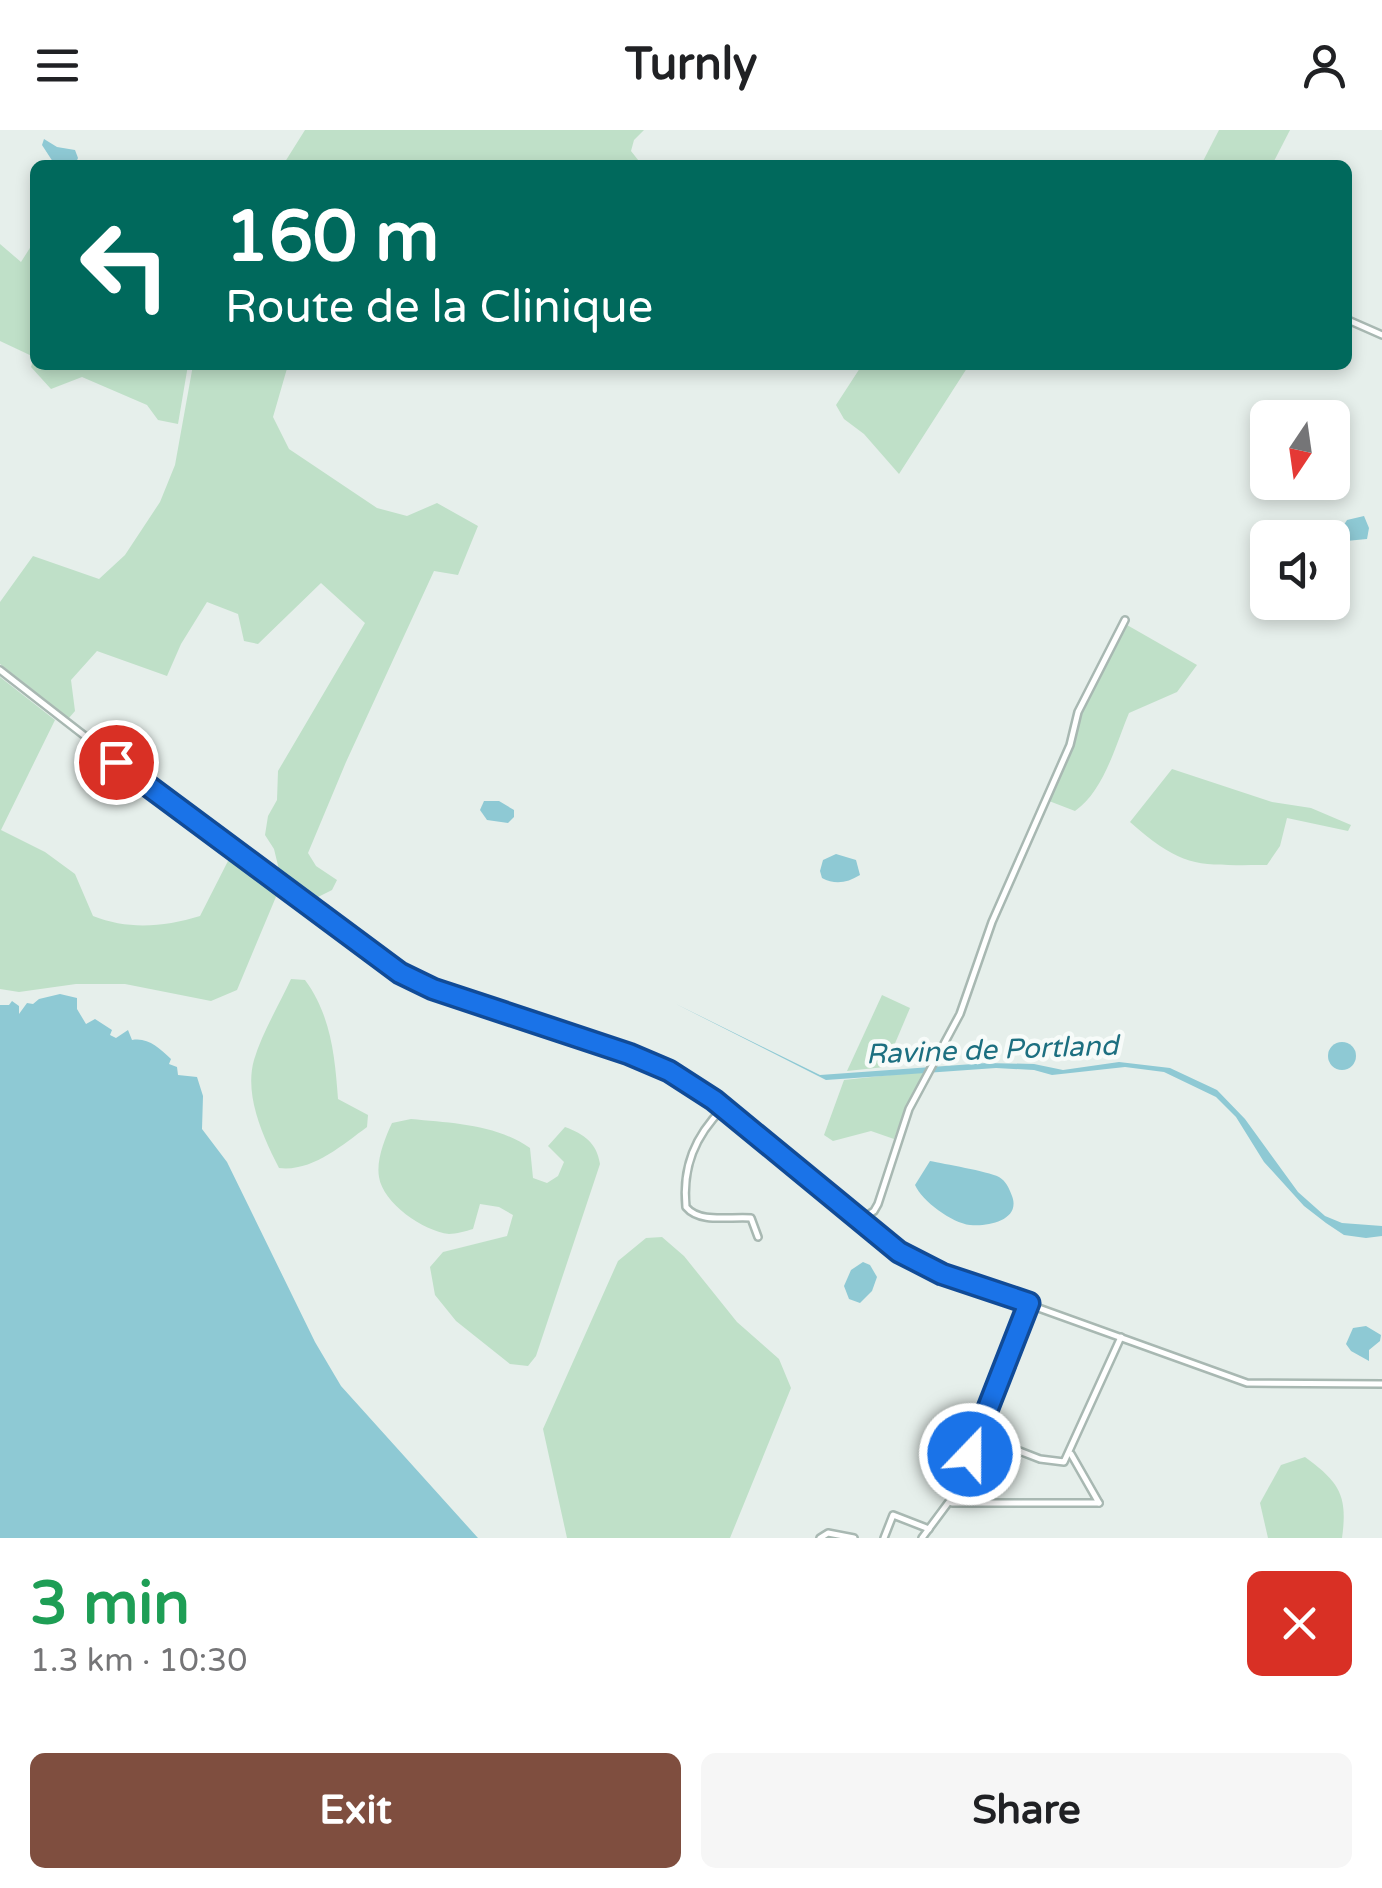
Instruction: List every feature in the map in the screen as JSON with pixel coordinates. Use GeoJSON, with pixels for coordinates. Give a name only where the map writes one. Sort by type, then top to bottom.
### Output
{"type":"FeatureCollection","features":[{"type":"Feature","properties":{"kind":"street"},"geometry":{"type":"LineString","coordinates":[[1352,322],[1382,336]]}},
{"type":"Feature","properties":{"kind":"street"},"geometry":{"type":"LineString","coordinates":[[859,1221],[878,1204],[896,1140],[960,1014],[998,907],[1070,744],[1078,712],[1126,620]]}},
{"type":"Feature","properties":{"kind":"street"},"geometry":{"type":"LineString","coordinates":[[0,670],[160,798],[400,973],[474,1004],[648,1061],[691,1084],[899,1252],[934,1270],[1247,1383],[1382,1384]]}},
{"type":"Feature","properties":{"kind":"street"},"geometry":{"type":"LineString","coordinates":[[723,1108],[698,1134],[692,1147],[686,1207],[693,1214],[722,1219],[751,1218],[758,1237]]}},
{"type":"Feature","properties":{"kind":"street"},"geometry":{"type":"LineString","coordinates":[[922,1538],[950,1503],[1029,1303]]}},
{"type":"Feature","properties":{"kind":"street"},"geometry":{"type":"LineString","coordinates":[[978,1435],[1052,1463],[1064,1462],[1121,1337]]}},
{"type":"Feature","properties":{"kind":"street"},"geometry":{"type":"LineString","coordinates":[[950,1503],[1099,1503],[1070,1452]]}},
{"type":"Feature","properties":{"kind":"street"},"geometry":{"type":"LineString","coordinates":[[884,1538],[894,1515],[929,1529]]}},
{"type":"Feature","properties":{"kind":"street"},"geometry":{"type":"LineString","coordinates":[[820,1538],[828,1533],[854,1538]]}},
{"type":"Feature","properties":{"kind":"green space"},"geometry":{"type":"Polygon","coordinates":[[[305,130],[644,130],[634,140],[631,151],[638,160],[286,160],[305,130]]]}},
{"type":"Feature","properties":{"kind":"green space"},"geometry":{"type":"Polygon","coordinates":[[[1219,130],[1290,130],[1275,160],[1204,160],[1219,130]]]}},
{"type":"Feature","properties":{"kind":"green space"},"geometry":{"type":"Polygon","coordinates":[[[0,244],[21,262],[30,248],[30,355],[0,341],[0,244]]]}},
{"type":"Feature","properties":{"kind":"green space"},"geometry":{"type":"Polygon","coordinates":[[[34,370],[187,370],[178,424],[158,420],[147,405],[82,377],[51,389],[34,370]]]}},
{"type":"Feature","properties":{"kind":"green space"},"geometry":{"type":"Polygon","coordinates":[[[192,370],[287,370],[273,417],[289,449],[377,508],[407,516],[437,503],[478,526],[458,575],[434,571],[346,762],[308,853],[316,866],[337,880],[332,890],[310,901],[282,882],[274,849],[265,835],[268,816],[277,800],[278,771],[365,623],[321,583],[258,644],[244,641],[238,614],[207,602],[167,676],[97,651],[71,680],[75,711],[69,718],[0,664],[0,602],[33,556],[99,579],[125,555],[160,502],[175,465],[192,370]]]}},
{"type":"Feature","properties":{"kind":"green space"},"geometry":{"type":"Polygon","coordinates":[[[859,370],[966,370],[899,474],[864,434],[844,419],[836,405],[859,370]]]}},
{"type":"Feature","properties":{"kind":"green space"},"geometry":{"type":"Polygon","coordinates":[[[1127,625],[1197,665],[1177,692],[1129,713],[1094,792],[1075,811],[1049,801],[1081,715],[1118,635],[1127,625]]]}},
{"type":"Feature","properties":{"kind":"green space"},"geometry":{"type":"Polygon","coordinates":[[[0,677],[55,720],[1,830],[45,852],[75,874],[93,916],[146,925],[200,916],[229,859],[278,892],[237,990],[211,1001],[125,984],[76,984],[19,992],[0,989],[0,677]]]}},
{"type":"Feature","properties":{"kind":"green space"},"geometry":{"type":"Polygon","coordinates":[[[1172,769],[1272,802],[1311,808],[1351,825],[1348,831],[1287,818],[1280,846],[1267,865],[1193,862],[1165,849],[1130,822],[1172,769]]]}},
{"type":"Feature","properties":{"kind":"green space"},"geometry":{"type":"Polygon","coordinates":[[[291,979],[305,980],[321,1007],[333,1052],[338,1099],[368,1115],[367,1127],[326,1156],[303,1166],[279,1168],[257,1116],[251,1087],[261,1040],[291,979]]]}},
{"type":"Feature","properties":{"kind":"green space"},"geometry":{"type":"Polygon","coordinates":[[[882,995],[910,1008],[885,1067],[847,1071],[882,995]]]}},
{"type":"Feature","properties":{"kind":"green space"},"geometry":{"type":"Polygon","coordinates":[[[927,1071],[905,1109],[894,1139],[871,1131],[833,1141],[824,1135],[844,1080],[927,1071]]]}},
{"type":"Feature","properties":{"kind":"green space"},"geometry":{"type":"Polygon","coordinates":[[[411,1119],[473,1126],[517,1140],[530,1148],[533,1178],[547,1183],[558,1176],[564,1162],[548,1146],[565,1127],[584,1136],[596,1150],[600,1164],[536,1356],[528,1366],[510,1364],[456,1321],[435,1295],[430,1267],[443,1252],[507,1236],[513,1215],[499,1207],[480,1204],[473,1229],[439,1232],[406,1214],[382,1187],[379,1164],[389,1129],[392,1123],[411,1119]]]}},
{"type":"Feature","properties":{"kind":"green space"},"geometry":{"type":"Polygon","coordinates":[[[662,1237],[684,1256],[737,1322],[779,1359],[791,1388],[730,1538],[567,1538],[543,1429],[618,1261],[646,1238],[662,1237]]]}},
{"type":"Feature","properties":{"kind":"green space"},"geometry":{"type":"Polygon","coordinates":[[[1305,1457],[1339,1491],[1344,1511],[1342,1538],[1268,1538],[1260,1503],[1281,1465],[1305,1457]]]}},
{"type":"Feature","properties":{"kind":"water"},"geometry":{"type":"Polygon","coordinates":[[[44,139],[57,147],[75,150],[78,158],[52,160],[42,145],[44,139]]]}},
{"type":"Feature","properties":{"kind":"water"},"geometry":{"type":"Polygon","coordinates":[[[1364,516],[1369,528],[1367,539],[1350,541],[1347,520],[1364,516]]]}},
{"type":"Feature","properties":{"kind":"water"},"geometry":{"type":"Polygon","coordinates":[[[484,801],[499,801],[514,810],[514,817],[508,823],[487,820],[480,810],[484,801]]]}},
{"type":"Feature","properties":{"kind":"water"},"geometry":{"type":"Polygon","coordinates":[[[836,854],[856,860],[860,875],[841,882],[822,878],[823,860],[836,854]]]}},
{"type":"Feature","properties":{"kind":"water"},"geometry":{"type":"Polygon","coordinates":[[[60,994],[77,998],[77,1009],[86,1024],[95,1019],[112,1030],[110,1035],[116,1038],[128,1030],[132,1040],[148,1042],[167,1055],[178,1075],[197,1077],[203,1096],[202,1129],[227,1162],[315,1342],[341,1386],[478,1538],[0,1538],[0,1005],[12,1001],[19,1006],[19,1014],[27,1003],[60,994]]]}},
{"type":"Feature","properties":{"kind":"water"},"geometry":{"type":"Polygon","coordinates":[[[676,1004],[820,1075],[987,1063],[1034,1064],[1063,1070],[1119,1062],[1170,1068],[1217,1090],[1245,1119],[1298,1192],[1325,1216],[1342,1223],[1382,1226],[1382,1236],[1344,1235],[1326,1223],[1304,1206],[1264,1162],[1236,1117],[1216,1097],[1164,1072],[1125,1067],[1052,1075],[996,1068],[826,1080],[676,1004]]]}},
{"type":"Feature","properties":{"kind":"water"},"geometry":{"type":"Polygon","coordinates":[[[1342,1042],[1352,1046],[1356,1056],[1352,1066],[1342,1070],[1332,1066],[1328,1056],[1332,1046],[1342,1042]]]}},
{"type":"Feature","properties":{"kind":"water"},"geometry":{"type":"Polygon","coordinates":[[[930,1161],[999,1177],[1012,1196],[1012,1211],[1002,1220],[978,1225],[947,1216],[924,1198],[915,1185],[930,1161]]]}},
{"type":"Feature","properties":{"kind":"water"},"geometry":{"type":"Polygon","coordinates":[[[863,1262],[870,1265],[877,1277],[872,1291],[860,1303],[849,1299],[844,1286],[851,1270],[863,1262]]]}},
{"type":"Feature","properties":{"kind":"water"},"geometry":{"type":"Polygon","coordinates":[[[1366,1326],[1381,1335],[1369,1350],[1369,1361],[1346,1344],[1353,1328],[1366,1326]]]}},
{"type":"Feature","properties":{"kind":"route"},"geometry":{"type":"LineString","coordinates":[[116,762],[400,973],[474,1004],[629,1054],[669,1071],[714,1100],[899,1252],[942,1274],[1029,1303],[970,1454]]}},
{"type":"Feature","properties":{"kind":"water label","name":"Ravine de Portland"},"geometry":{"type":"Point","coordinates":[992,1050]}}]}
